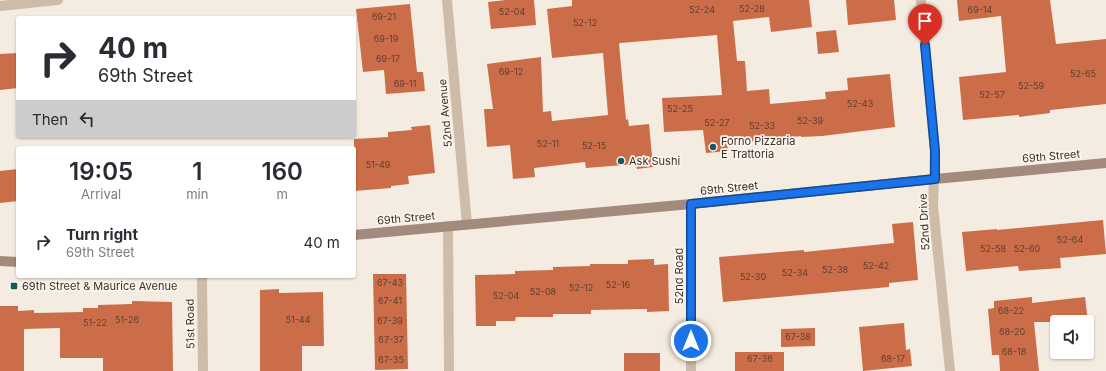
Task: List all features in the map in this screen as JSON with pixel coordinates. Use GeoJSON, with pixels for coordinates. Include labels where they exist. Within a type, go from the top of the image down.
{"type":"FeatureCollection","features":[{"type":"Feature","properties":{"kind":"street"},"geometry":{"type":"LineString","coordinates":[[0,6],[58,0]]}},
{"type":"Feature","properties":{"kind":"street","name":"52nd Avenue"},"geometry":{"type":"LineString","coordinates":[[447,0],[467,224]]}},
{"type":"Feature","properties":{"kind":"street","name":"52nd Drive"},"geometry":{"type":"LineString","coordinates":[[921,0],[935,151],[933,207],[950,371]]}},
{"type":"Feature","properties":{"kind":"street","name":"69th Street"},"geometry":{"type":"LineString","coordinates":[[356,234],[691,204],[1106,163]]}},
{"type":"Feature","properties":{"kind":"street","name":"52nd Road"},"geometry":{"type":"LineString","coordinates":[[691,204],[691,371]]}},
{"type":"Feature","properties":{"kind":"street"},"geometry":{"type":"LineString","coordinates":[[448,226],[449,371]]}},
{"type":"Feature","properties":{"kind":"street"},"geometry":{"type":"LineString","coordinates":[[0,261],[16,262]]}},
{"type":"Feature","properties":{"kind":"street","name":"51st Road"},"geometry":{"type":"LineString","coordinates":[[202,278],[203,371]]}},
{"type":"Feature","properties":{"kind":"building"},"geometry":{"type":"Polygon","coordinates":[[[506,0],[534,0],[536,25],[491,29],[488,2],[506,0]]]}},
{"type":"Feature","properties":{"kind":"building"},"geometry":{"type":"Polygon","coordinates":[[[572,0],[809,0],[812,27],[771,32],[769,17],[733,21],[737,61],[745,61],[747,91],[769,89],[770,104],[826,99],[825,92],[848,90],[847,78],[890,74],[895,127],[822,136],[801,136],[727,144],[728,151],[706,153],[703,130],[664,132],[662,98],[722,95],[717,35],[620,43],[626,120],[628,119],[629,126],[649,124],[653,167],[637,169],[636,164],[586,168],[585,162],[534,168],[535,177],[513,179],[510,145],[487,147],[484,109],[493,109],[487,64],[541,57],[543,112],[551,111],[552,121],[608,115],[603,53],[552,58],[547,9],[572,6],[572,0]]]}},
{"type":"Feature","properties":{"kind":"building"},"geometry":{"type":"Polygon","coordinates":[[[846,0],[894,0],[896,20],[848,25],[846,0]]]}},
{"type":"Feature","properties":{"kind":"building"},"geometry":{"type":"Polygon","coordinates":[[[957,0],[1050,0],[1056,44],[1106,39],[1106,104],[1050,110],[1050,113],[1019,117],[1019,115],[963,120],[959,77],[1006,72],[1001,16],[959,21],[957,0]]]}},
{"type":"Feature","properties":{"kind":"building"},"geometry":{"type":"Polygon","coordinates":[[[410,4],[417,72],[423,72],[425,91],[386,94],[384,70],[363,72],[356,9],[410,4]]]}},
{"type":"Feature","properties":{"kind":"building"},"geometry":{"type":"Polygon","coordinates":[[[836,30],[839,52],[818,54],[816,32],[836,30]]]}},
{"type":"Feature","properties":{"kind":"building"},"geometry":{"type":"Polygon","coordinates":[[[16,53],[16,88],[0,90],[0,54],[16,53]]]}},
{"type":"Feature","properties":{"kind":"building"},"geometry":{"type":"Polygon","coordinates":[[[430,125],[435,173],[408,176],[409,184],[391,186],[391,188],[356,191],[356,146],[354,146],[354,139],[388,137],[388,132],[412,130],[411,127],[430,125]]]}},
{"type":"Feature","properties":{"kind":"building"},"geometry":{"type":"Polygon","coordinates":[[[16,169],[16,201],[0,203],[0,171],[16,169]]]}},
{"type":"Feature","properties":{"kind":"building"},"geometry":{"type":"Polygon","coordinates":[[[1103,220],[1106,254],[1060,258],[1061,268],[1019,271],[1018,266],[966,271],[962,232],[1103,220]]]}},
{"type":"Feature","properties":{"kind":"building"},"geometry":{"type":"Polygon","coordinates":[[[913,222],[918,280],[889,283],[889,287],[723,302],[719,257],[804,250],[804,252],[894,243],[892,224],[913,222]]]}},
{"type":"Feature","properties":{"kind":"building"},"geometry":{"type":"Polygon","coordinates":[[[654,259],[654,265],[668,264],[669,311],[647,312],[647,309],[591,310],[591,314],[553,314],[553,317],[516,317],[515,321],[496,321],[496,326],[476,326],[475,275],[515,274],[515,271],[553,270],[553,267],[590,266],[590,264],[628,264],[628,260],[654,259]]]}},
{"type":"Feature","properties":{"kind":"building"},"geometry":{"type":"Polygon","coordinates":[[[373,274],[406,274],[408,369],[375,370],[373,274]]]}},
{"type":"Feature","properties":{"kind":"building"},"geometry":{"type":"Polygon","coordinates":[[[279,289],[279,293],[323,292],[324,346],[302,346],[302,371],[260,371],[260,290],[279,289]]]}},
{"type":"Feature","properties":{"kind":"building"},"geometry":{"type":"Polygon","coordinates":[[[1032,297],[1032,303],[1085,297],[1087,315],[1050,315],[1050,322],[1034,322],[1039,371],[1000,371],[999,355],[992,355],[988,309],[994,308],[994,301],[1032,297]]]}},
{"type":"Feature","properties":{"kind":"building"},"geometry":{"type":"Polygon","coordinates":[[[132,301],[172,302],[173,371],[103,371],[103,358],[60,358],[60,328],[24,329],[24,371],[0,371],[0,306],[18,306],[18,311],[34,310],[34,313],[83,312],[83,308],[98,308],[98,305],[132,304],[132,301]]]}},
{"type":"Feature","properties":{"kind":"building"},"geometry":{"type":"Polygon","coordinates":[[[904,323],[906,350],[910,349],[912,366],[863,371],[859,327],[904,323]]]}},
{"type":"Feature","properties":{"kind":"building"},"geometry":{"type":"Polygon","coordinates":[[[815,328],[815,346],[781,347],[781,329],[815,328]]]}},
{"type":"Feature","properties":{"kind":"building"},"geometry":{"type":"Polygon","coordinates":[[[735,352],[784,352],[784,371],[735,371],[735,352]]]}},
{"type":"Feature","properties":{"kind":"building"},"geometry":{"type":"Polygon","coordinates":[[[624,353],[660,353],[660,371],[624,371],[624,353]]]}},
{"type":"Feature","properties":{"kind":"place","name":"Forno Pizzaria E Trattoria"},"geometry":{"type":"Point","coordinates":[713,147]}},
{"type":"Feature","properties":{"kind":"place","name":"Ask Sushi"},"geometry":{"type":"Point","coordinates":[621,161]}},
{"type":"Feature","properties":{"kind":"place","name":"69th Street & Maurice Avenue"},"geometry":{"type":"Point","coordinates":[14,286]}},
{"type":"Feature","properties":{"kind":"route"},"geometry":{"type":"LineString","coordinates":[[691,341],[691,204],[935,179],[935,151],[925,45]]}}]}
